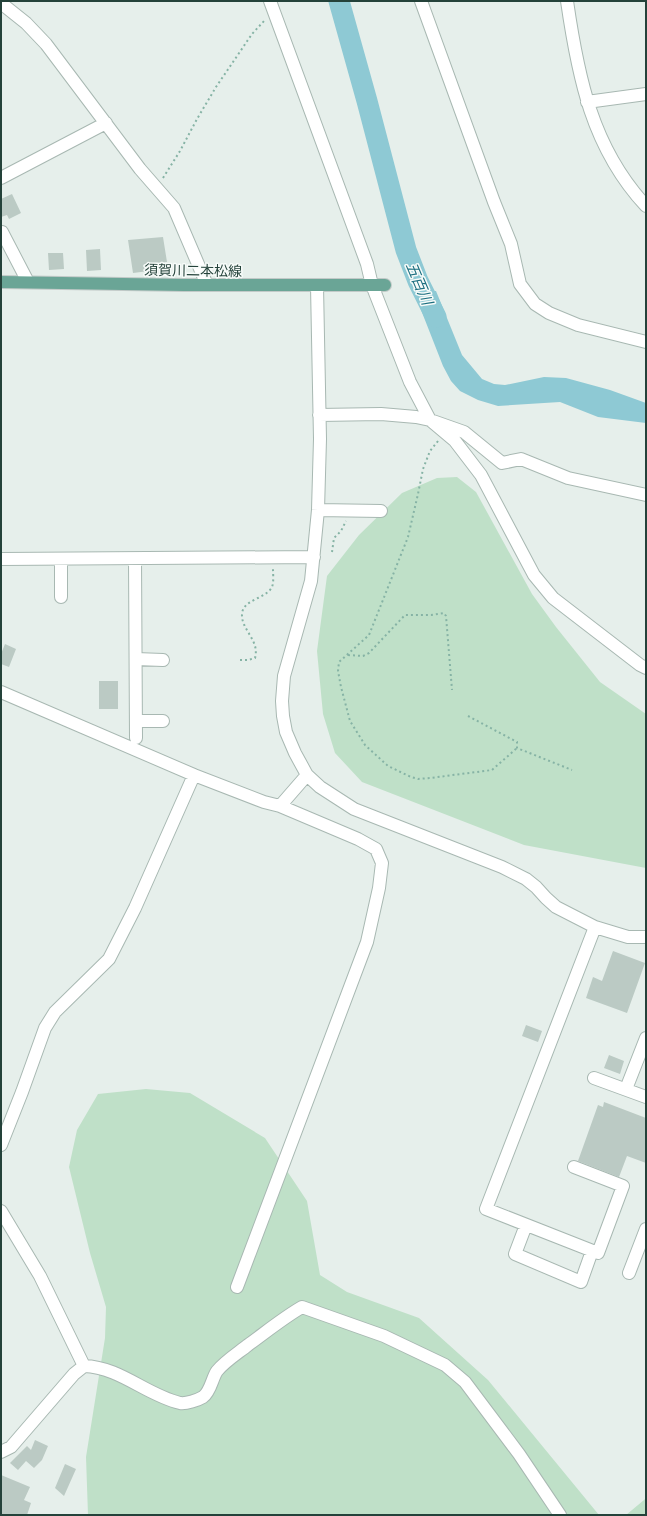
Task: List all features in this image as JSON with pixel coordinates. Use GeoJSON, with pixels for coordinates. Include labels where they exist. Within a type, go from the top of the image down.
{"type":"FeatureCollection","features":[{"type":"Feature","properties":{"kind":"main road","name":"須賀川二本松線"},"geometry":{"type":"LineString","coordinates":[[1,282],[317,286],[385,285]]}},
{"type":"Feature","properties":{"kind":"street"},"geometry":{"type":"LineString","coordinates":[[421,1],[494,202],[511,244],[520,284],[535,304],[549,313],[578,324],[646,342]]}},
{"type":"Feature","properties":{"kind":"street"},"geometry":{"type":"LineString","coordinates":[[567,1],[578,67],[587,102],[595,125],[619,172],[646,206]]}},
{"type":"Feature","properties":{"kind":"street"},"geometry":{"type":"LineString","coordinates":[[1,3],[26,23],[46,44],[156,188],[174,208],[207,285]]}},
{"type":"Feature","properties":{"kind":"street"},"geometry":{"type":"LineString","coordinates":[[272,6],[367,264],[372,285],[410,382],[430,420],[455,441],[481,475],[534,575],[553,598],[640,665],[646,668]]}},
{"type":"Feature","properties":{"kind":"street"},"geometry":{"type":"LineString","coordinates":[[587,102],[646,94]]}},
{"type":"Feature","properties":{"kind":"street"},"geometry":{"type":"LineString","coordinates":[[1,178],[106,123]]}},
{"type":"Feature","properties":{"kind":"street"},"geometry":{"type":"LineString","coordinates":[[2,232],[28,282]]}},
{"type":"Feature","properties":{"kind":"street"},"geometry":{"type":"LineString","coordinates":[[317,286],[319,415],[318,510],[311,581],[284,676],[282,701],[283,716],[286,732],[291,744],[307,775],[320,788],[354,809],[502,867],[526,879],[536,886],[556,907],[595,928],[628,937],[646,937]]}},
{"type":"Feature","properties":{"kind":"street"},"geometry":{"type":"LineString","coordinates":[[319,415],[381,414],[416,417],[430,420],[464,432],[502,463],[521,459],[568,478],[646,495]]}},
{"type":"Feature","properties":{"kind":"street"},"geometry":{"type":"LineString","coordinates":[[318,510],[381,511]]}},
{"type":"Feature","properties":{"kind":"street"},"geometry":{"type":"LineString","coordinates":[[1,559],[314,557]]}},
{"type":"Feature","properties":{"kind":"street"},"geometry":{"type":"LineString","coordinates":[[61,559],[61,597]]}},
{"type":"Feature","properties":{"kind":"street"},"geometry":{"type":"LineString","coordinates":[[135,559],[136,738]]}},
{"type":"Feature","properties":{"kind":"street"},"geometry":{"type":"LineString","coordinates":[[136,659],[163,660]]}},
{"type":"Feature","properties":{"kind":"street"},"geometry":{"type":"LineString","coordinates":[[1,692],[194,775],[264,802],[280,806],[358,839],[376,849],[382,862],[379,888],[367,942],[237,1286]]}},
{"type":"Feature","properties":{"kind":"street"},"geometry":{"type":"LineString","coordinates":[[137,721],[163,720]]}},
{"type":"Feature","properties":{"kind":"street"},"geometry":{"type":"LineString","coordinates":[[1,1145],[45,1028],[56,1012],[109,959],[135,908],[194,775]]}},
{"type":"Feature","properties":{"kind":"street"},"geometry":{"type":"LineString","coordinates":[[280,806],[307,775]]}},
{"type":"Feature","properties":{"kind":"street"},"geometry":{"type":"LineString","coordinates":[[574,1167],[623,1186],[598,1253],[486,1209],[595,928]]}},
{"type":"Feature","properties":{"kind":"street"},"geometry":{"type":"LineString","coordinates":[[626,1089],[646,1038]]}},
{"type":"Feature","properties":{"kind":"street"},"geometry":{"type":"LineString","coordinates":[[594,1078],[626,1089],[646,1098]]}},
{"type":"Feature","properties":{"kind":"street"},"geometry":{"type":"LineString","coordinates":[[1,1211],[40,1276],[84,1366]]}},
{"type":"Feature","properties":{"kind":"street"},"geometry":{"type":"LineString","coordinates":[[526,1225],[516,1254],[581,1282],[592,1251]]}},
{"type":"Feature","properties":{"kind":"street"},"geometry":{"type":"LineString","coordinates":[[628,1273],[646,1229]]}},
{"type":"Feature","properties":{"kind":"street"},"geometry":{"type":"LineString","coordinates":[[1,1452],[11,1447],[74,1374],[84,1366],[97,1366],[112,1371],[174,1401],[182,1403],[191,1401],[204,1396],[212,1384],[217,1371],[233,1357],[286,1316],[302,1307],[384,1336],[445,1364],[464,1382],[519,1454],[560,1515]]}},
{"type":"Feature","properties":{"kind":"path"},"geometry":{"type":"LineString","coordinates":[[156,188],[180,151],[196,119],[216,87],[272,6]]}},
{"type":"Feature","properties":{"kind":"path"},"geometry":{"type":"LineString","coordinates":[[446,433],[430,451],[422,469],[408,537],[369,634],[339,662],[338,671],[340,687],[350,721],[365,745],[388,766],[411,777],[418,778],[492,770],[517,748],[517,742],[468,716]]}},
{"type":"Feature","properties":{"kind":"path"},"geometry":{"type":"LineString","coordinates":[[332,552],[334,538],[345,525],[350,510]]}},
{"type":"Feature","properties":{"kind":"path"},"geometry":{"type":"LineString","coordinates":[[240,660],[255,658],[256,646],[244,622],[242,613],[244,607],[270,591],[273,586],[274,558]]}},
{"type":"Feature","properties":{"kind":"path"},"geometry":{"type":"LineString","coordinates":[[347,655],[363,656],[370,653],[405,615],[431,615],[444,613],[446,616],[452,690]]}},
{"type":"Feature","properties":{"kind":"path"},"geometry":{"type":"LineString","coordinates":[[517,748],[572,770]]}},
{"type":"Feature","properties":{"kind":"green space"},"geometry":{"type":"Polygon","coordinates":[[[457,477],[476,492],[532,594],[556,627],[600,682],[646,714],[646,868],[524,845],[362,782],[335,753],[323,714],[317,651],[327,576],[359,535],[402,493],[437,478],[457,477]]]}},
{"type":"Feature","properties":{"kind":"green space"},"geometry":{"type":"Polygon","coordinates":[[[146,1089],[190,1093],[265,1138],[307,1201],[320,1275],[347,1292],[419,1318],[488,1380],[599,1515],[88,1515],[86,1457],[105,1338],[106,1307],[90,1253],[69,1167],[77,1130],[98,1094],[146,1089]]]}},
{"type":"Feature","properties":{"kind":"green space"},"geometry":{"type":"Polygon","coordinates":[[[646,1498],[646,1515],[626,1515],[644,1500],[646,1498]]]}},
{"type":"Feature","properties":{"kind":"water"},"geometry":{"type":"Polygon","coordinates":[[[436,291],[462,355],[482,379],[494,384],[505,385],[544,377],[566,378],[610,390],[646,403],[646,423],[598,417],[560,402],[498,406],[478,400],[460,391],[451,381],[443,366],[414,292],[436,291]]]}},
{"type":"Feature","properties":{"kind":"building"},"geometry":{"type":"Polygon","coordinates":[[[12,194],[21,213],[9,219],[7,215],[1,217],[1,199],[12,194]]]}},
{"type":"Feature","properties":{"kind":"building"},"geometry":{"type":"Polygon","coordinates":[[[163,237],[167,262],[149,264],[149,271],[133,273],[128,240],[163,237]]]}},
{"type":"Feature","properties":{"kind":"building"},"geometry":{"type":"Polygon","coordinates":[[[100,249],[101,270],[87,271],[86,250],[100,249]]]}},
{"type":"Feature","properties":{"kind":"building"},"geometry":{"type":"Polygon","coordinates":[[[48,253],[63,253],[64,269],[49,270],[48,253]]]}},
{"type":"Feature","properties":{"kind":"building"},"geometry":{"type":"Polygon","coordinates":[[[5,644],[16,649],[9,667],[1,664],[1,654],[5,644]]]}},
{"type":"Feature","properties":{"kind":"building"},"geometry":{"type":"Polygon","coordinates":[[[99,681],[118,681],[118,709],[99,709],[99,681]]]}},
{"type":"Feature","properties":{"kind":"building"},"geometry":{"type":"Polygon","coordinates":[[[613,951],[645,963],[627,1013],[586,998],[593,977],[602,981],[613,951]]]}},
{"type":"Feature","properties":{"kind":"building"},"geometry":{"type":"Polygon","coordinates":[[[526,1025],[542,1031],[538,1042],[522,1036],[526,1025]]]}},
{"type":"Feature","properties":{"kind":"building"},"geometry":{"type":"Polygon","coordinates":[[[609,1055],[624,1061],[620,1074],[604,1068],[609,1055]]]}},
{"type":"Feature","properties":{"kind":"building"},"geometry":{"type":"Polygon","coordinates":[[[604,1102],[646,1118],[646,1163],[627,1156],[619,1177],[578,1161],[598,1105],[603,1107],[604,1102]]]}},
{"type":"Feature","properties":{"kind":"building"},"geometry":{"type":"Polygon","coordinates":[[[35,1440],[48,1446],[42,1460],[34,1468],[26,1461],[18,1470],[10,1463],[27,1446],[31,1450],[35,1440]]]}},
{"type":"Feature","properties":{"kind":"building"},"geometry":{"type":"Polygon","coordinates":[[[65,1464],[76,1469],[64,1496],[55,1488],[65,1464]]]}},
{"type":"Feature","properties":{"kind":"building"},"geometry":{"type":"Polygon","coordinates":[[[1,1475],[30,1487],[24,1500],[31,1503],[27,1515],[1,1515],[1,1475]]]}},
{"type":"Feature","properties":{"kind":"waterway","name":"五百川"},"geometry":{"type":"LineString","coordinates":[[339,1],[406,250],[418,281],[436,317]]}}]}
